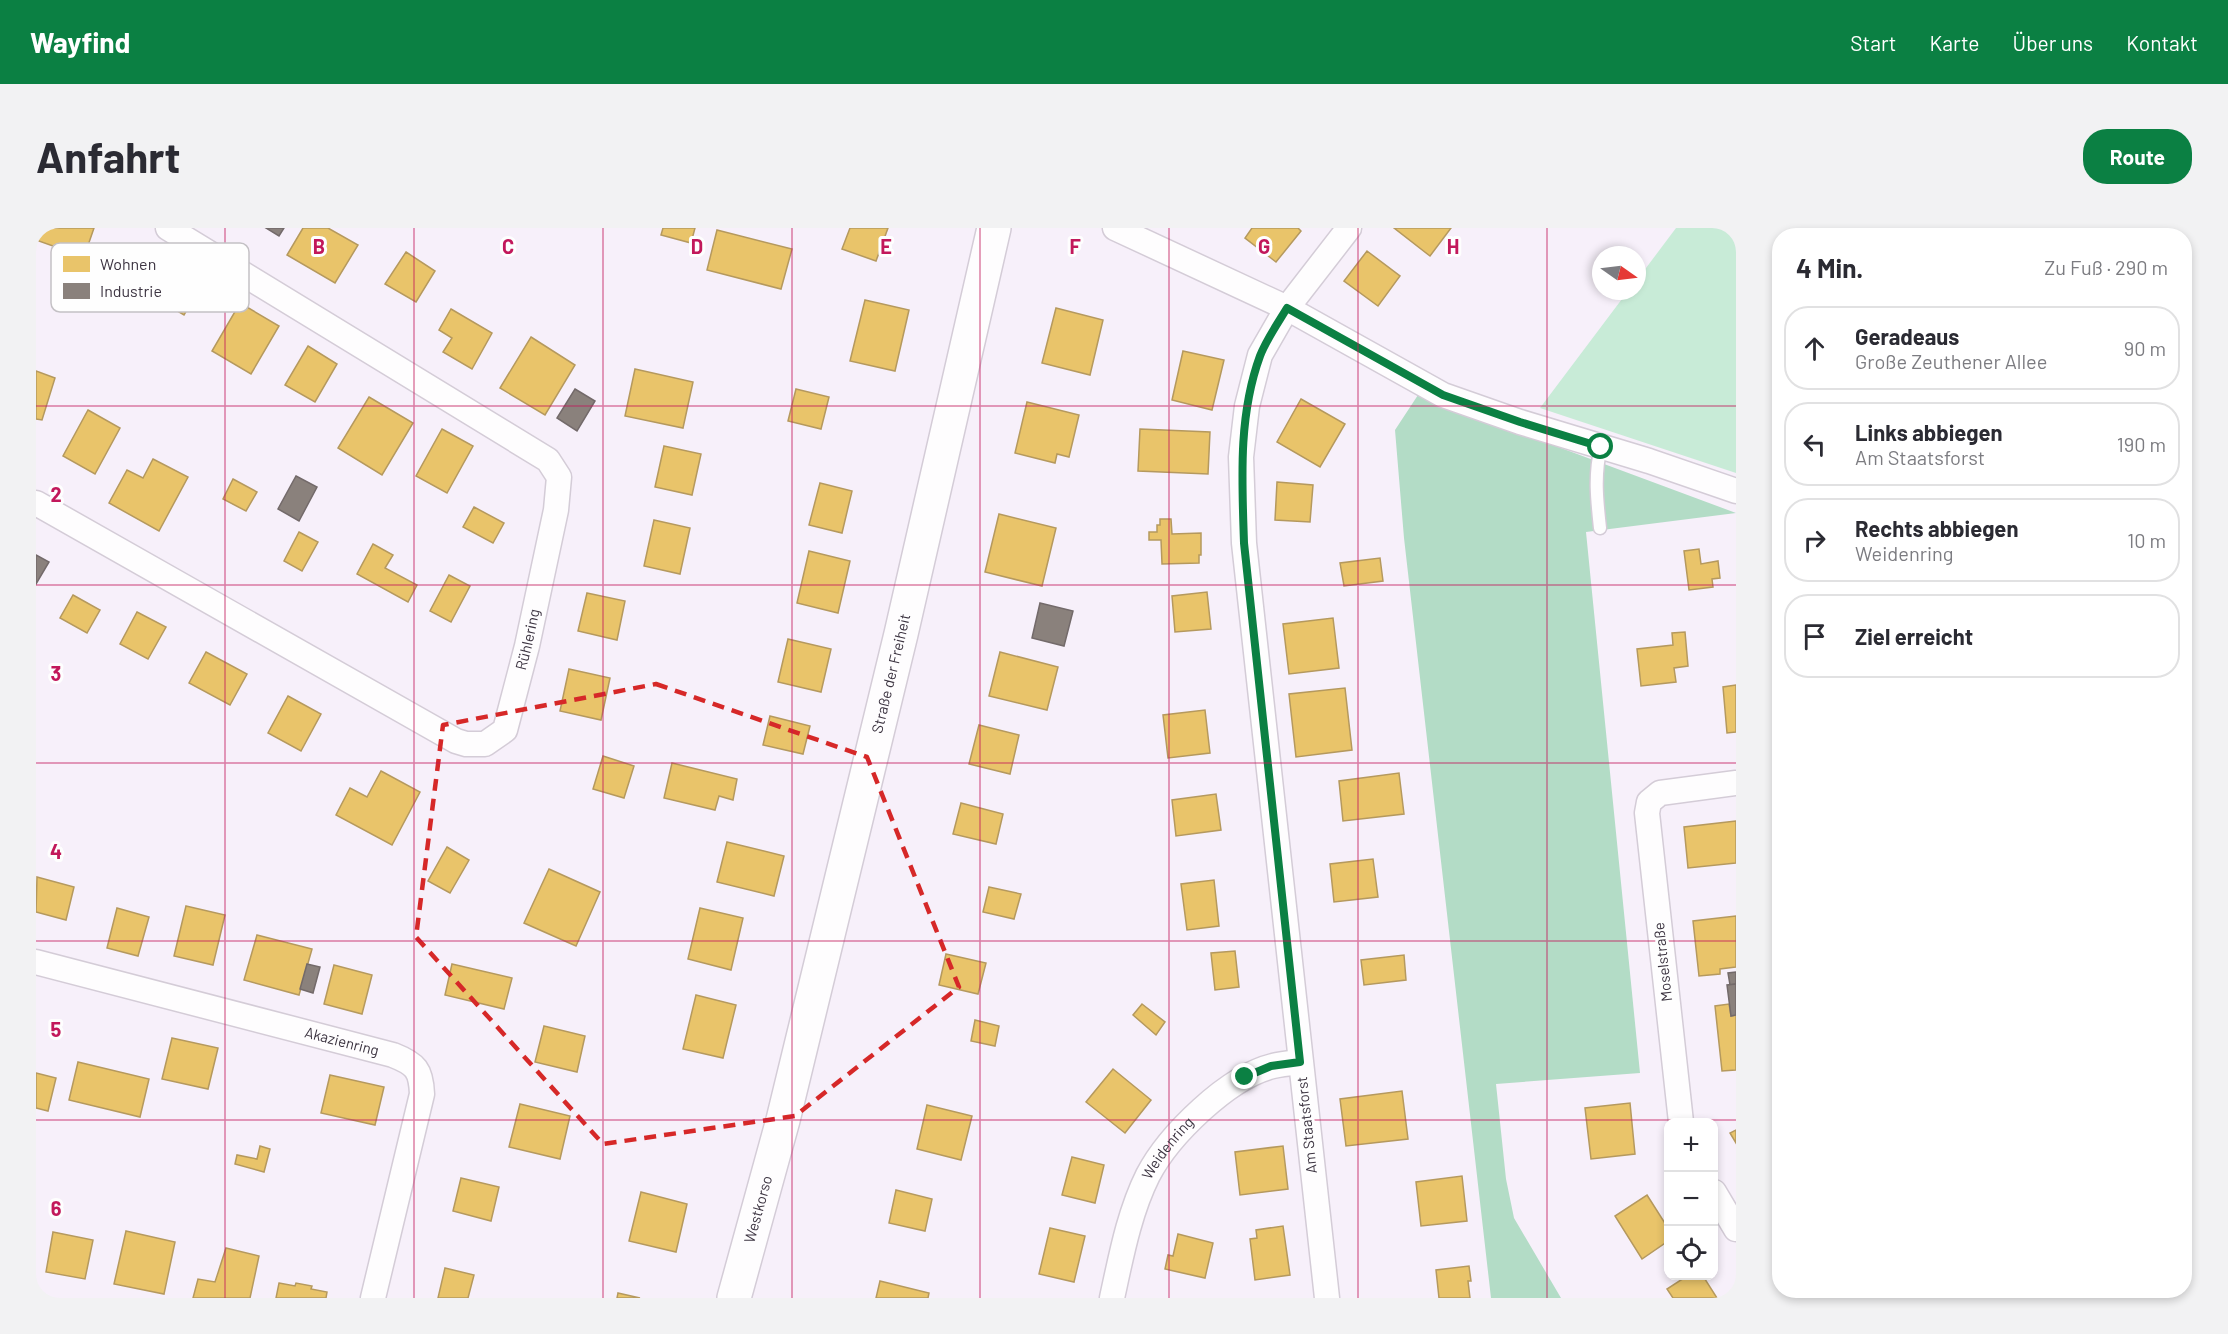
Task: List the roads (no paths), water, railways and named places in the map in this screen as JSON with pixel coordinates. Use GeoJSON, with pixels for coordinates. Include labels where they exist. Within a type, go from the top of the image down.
{"type":"FeatureCollection","features":[{"type":"Feature","properties":{"kind":"street","name":"Rühlering"},"geometry":{"type":"LineString","coordinates":[[168,228],[193,243]]}},
{"type":"Feature","properties":{"kind":"street","name":"Straße der Freiheit"},"geometry":{"type":"LineString","coordinates":[[783,1120],[893,664],[994,228]]}},
{"type":"Feature","properties":{"kind":"street"},"geometry":{"type":"LineString","coordinates":[[1115,228],[1287,308],[1443,395],[1736,491]]}},
{"type":"Feature","properties":{"kind":"street","name":"Am Staatsforst"},"geometry":{"type":"LineString","coordinates":[[1327,1298],[1244,543],[1241,457],[1247,406],[1260,355],[1287,308],[1349,228]]}},
{"type":"Feature","properties":{"kind":"street","name":"Rühlering"},"geometry":{"type":"LineString","coordinates":[[36,503],[456,741],[466,744],[485,744],[505,730],[549,548],[559,477],[548,460],[249,277]]}},
{"type":"Feature","properties":{"kind":"street","name":"Moselstraße"},"geometry":{"type":"LineString","coordinates":[[1682,1118],[1647,813],[1649,802],[1660,793],[1736,783]]}},
{"type":"Feature","properties":{"kind":"street","name":"Akazienring"},"geometry":{"type":"LineString","coordinates":[[36,962],[393,1055],[411,1062],[421,1076],[422,1094],[373,1298]]}},
{"type":"Feature","properties":{"kind":"street","name":"Weidenring"},"geometry":{"type":"LineString","coordinates":[[1112,1298],[1128,1228],[1148,1175],[1179,1131],[1217,1097],[1245,1077],[1271,1066],[1300,1062]]}},
{"type":"Feature","properties":{"kind":"street","name":"Westkorso"},"geometry":{"type":"LineString","coordinates":[[734,1298],[783,1120]]}},
{"type":"Feature","properties":{"kind":"street"},"geometry":{"type":"LineString","coordinates":[[1718,1200],[1736,1229]]}},
{"type":"Feature","properties":{"kind":"lane"},"geometry":{"type":"LineString","coordinates":[[1600,528],[1597,463],[1601,447]]}}]}
